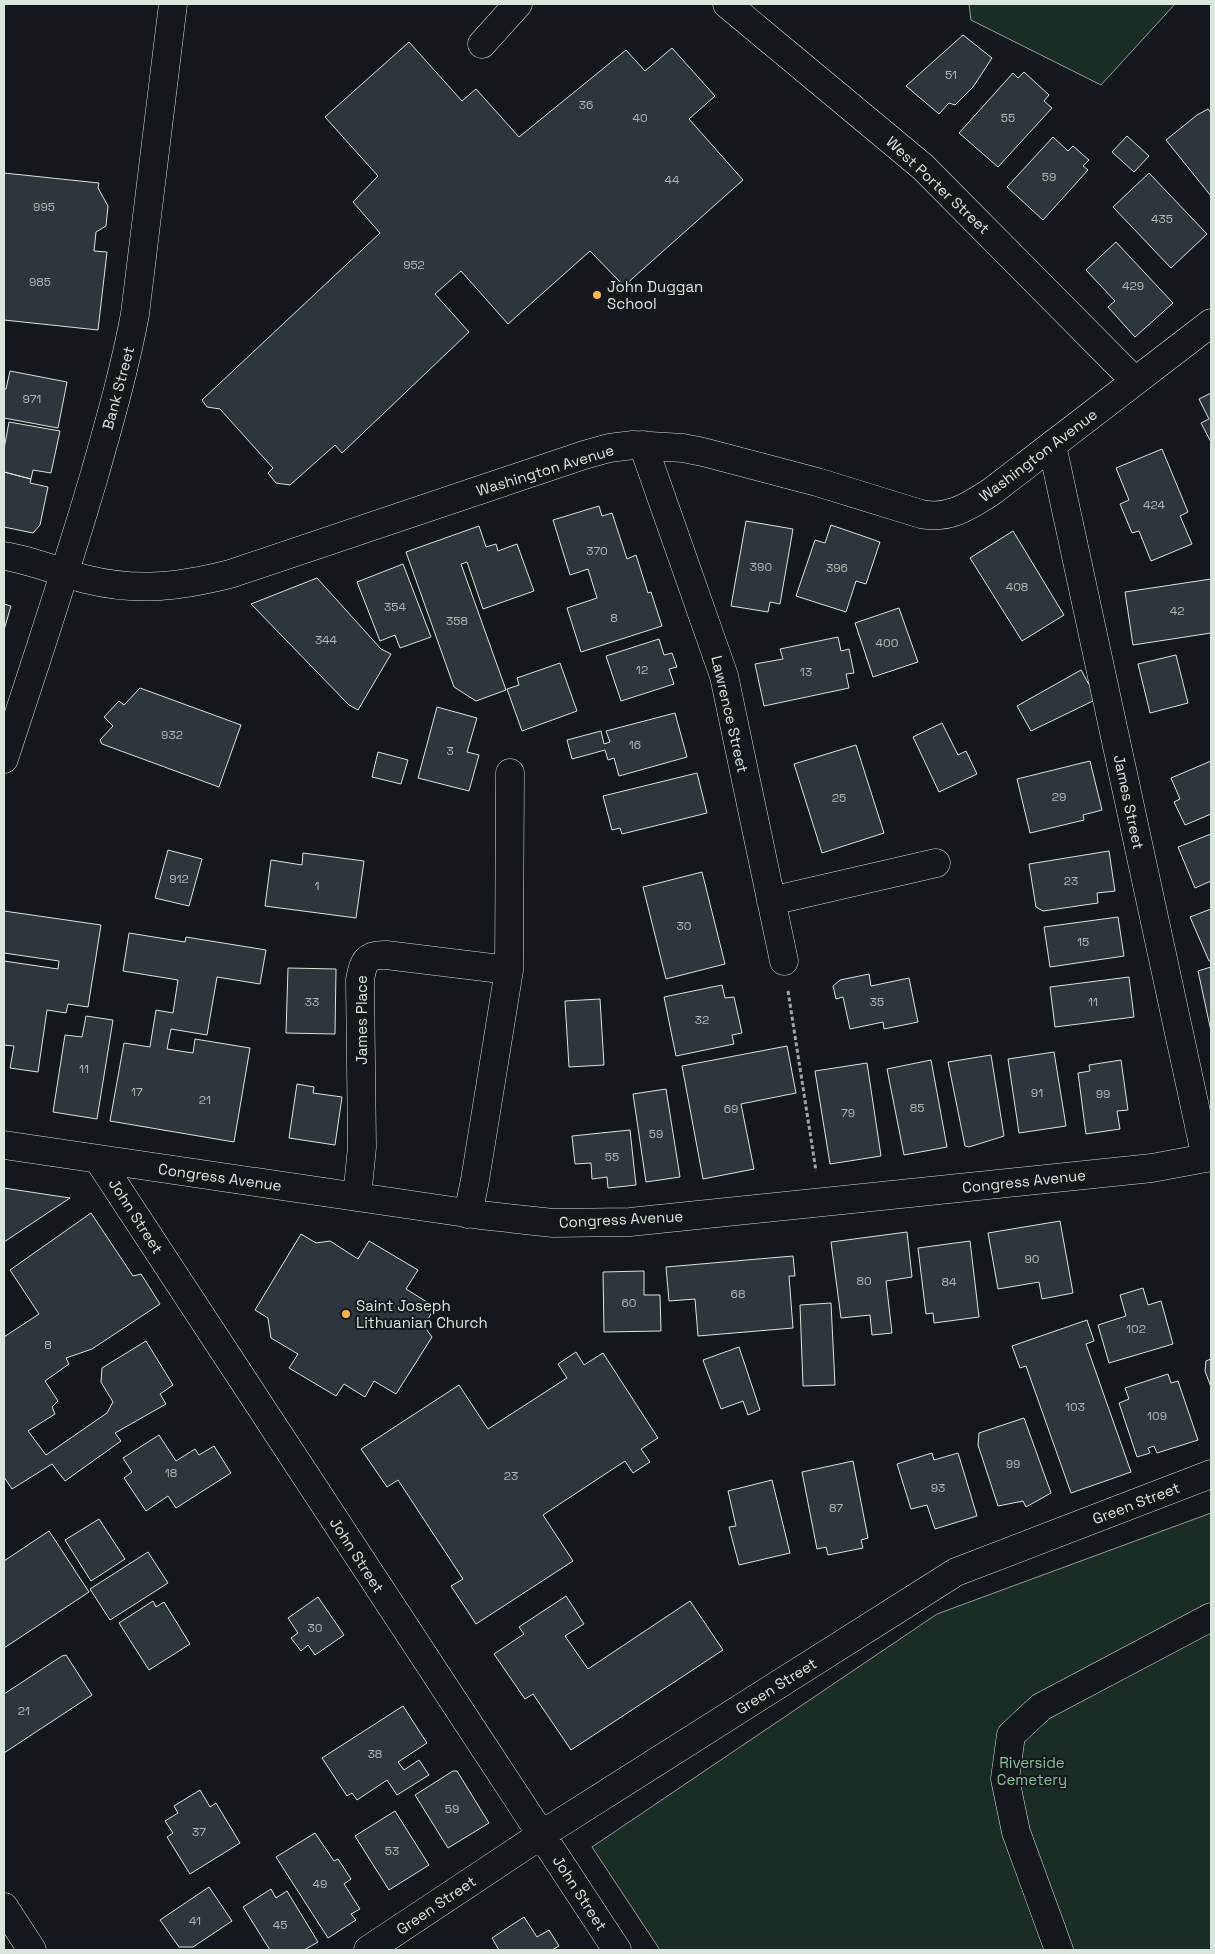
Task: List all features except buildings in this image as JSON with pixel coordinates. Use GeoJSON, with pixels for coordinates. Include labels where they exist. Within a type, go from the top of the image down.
{"type":"FeatureCollection","features":[{"type":"Feature","properties":{"kind":"street","name":"Bank Street"},"geometry":{"type":"LineString","coordinates":[[4,759],[64,573],[116,400],[130,342],[136,314],[173,4]]}},
{"type":"Feature","properties":{"kind":"street"},"geometry":{"type":"LineString","coordinates":[[482,44],[518,4]]}},
{"type":"Feature","properties":{"kind":"street","name":"West Porter Street"},"geometry":{"type":"LineString","coordinates":[[727,4],[924,167],[1135,381]]}},
{"type":"Feature","properties":{"kind":"street","name":"Washington Avenue"},"geometry":{"type":"LineString","coordinates":[[4,556],[106,584],[130,587],[156,587],[193,583],[230,574],[584,455],[609,448],[643,445],[703,452],[817,482],[921,514],[938,516],[954,513],[972,505],[991,492],[1211,323]]}},
{"type":"Feature","properties":{"kind":"street","name":"Lawrence Street"},"geometry":{"type":"LineString","coordinates":[[643,445],[724,676],[784,961]]}},
{"type":"Feature","properties":{"kind":"street","name":"James Street"},"geometry":{"type":"LineString","coordinates":[[1052,445],[1208,1158]]}},
{"type":"Feature","properties":{"kind":"street"},"geometry":{"type":"LineString","coordinates":[[468,1214],[509,970],[510,773]]}},
{"type":"Feature","properties":{"kind":"street"},"geometry":{"type":"LineString","coordinates":[[771,901],[936,863]]}},
{"type":"Feature","properties":{"kind":"street","name":"James Place"},"geometry":{"type":"LineString","coordinates":[[357,1197],[362,1147],[360,980],[365,961],[373,956],[386,955],[509,970]]}},
{"type":"Feature","properties":{"kind":"street","name":"Congress Avenue"},"geometry":{"type":"LineString","coordinates":[[4,1145],[468,1214],[553,1223],[630,1222],[1152,1168],[1208,1158]]}},
{"type":"Feature","properties":{"kind":"street","name":"John Street"},"geometry":{"type":"LineString","coordinates":[[98,1159],[617,1950]]}},
{"type":"Feature","properties":{"kind":"street","name":"Green Street"},"geometry":{"type":"LineString","coordinates":[[368,1950],[541,1835],[956,1572],[1211,1474]]}},
{"type":"Feature","properties":{"kind":"street"},"geometry":{"type":"LineString","coordinates":[[1059,1950],[1016,1832],[1005,1779],[1010,1735],[1041,1707],[1211,1617]]}},
{"type":"Feature","properties":{"kind":"street"},"geometry":{"type":"LineString","coordinates":[[4,1907],[32,1950]]}},
{"type":"Feature","properties":{"kind":"path"},"geometry":{"type":"LineString","coordinates":[[784,961],[816,1171]]}},
{"type":"Feature","properties":{"kind":"green space"},"geometry":{"type":"Polygon","coordinates":[[[969,4],[1175,4],[1101,85],[971,20],[969,4]]]}},
{"type":"Feature","properties":{"kind":"green space","name":"Riverside Cemetery"},"geometry":{"type":"Polygon","coordinates":[[[1211,1513],[1211,1950],[660,1950],[592,1847],[937,1614],[1211,1513]]]}},
{"type":"Feature","properties":{"kind":"place","name":"John Duggan School"},"geometry":{"type":"Point","coordinates":[597,295]}},
{"type":"Feature","properties":{"kind":"place","name":"Saint Joseph Lithuanian Church"},"geometry":{"type":"Point","coordinates":[346,1314]}}]}
